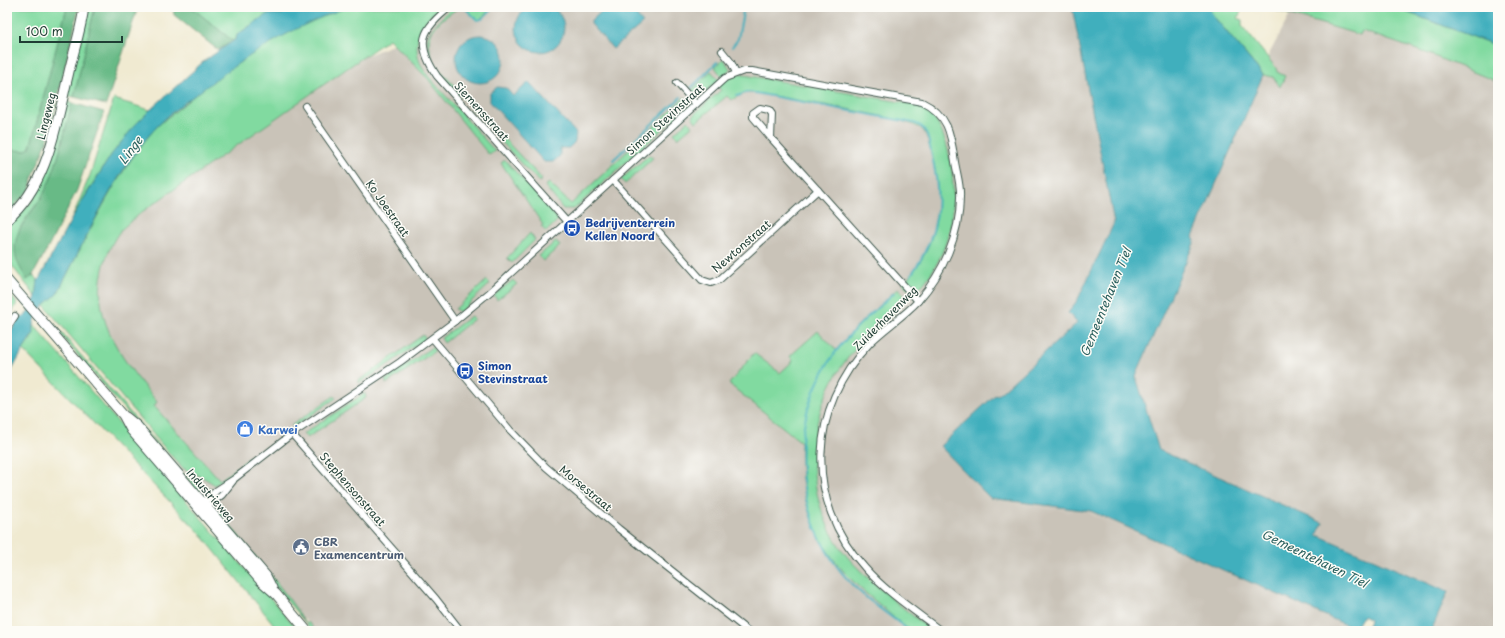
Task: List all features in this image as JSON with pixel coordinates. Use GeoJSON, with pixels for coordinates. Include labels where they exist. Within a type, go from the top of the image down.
{"type":"FeatureCollection","features":[{"type":"Feature","properties":{"kind":"main road","name":"Lingeweg"},"geometry":{"type":"LineString","coordinates":[[7,220],[22,205],[33,189],[52,143],[84,7]]}},
{"type":"Feature","properties":{"kind":"main road","name":"Industrieweg"},"geometry":{"type":"LineString","coordinates":[[7,280],[123,415],[131,430],[203,507],[260,580],[276,594],[307,631]]}},
{"type":"Feature","properties":{"kind":"street","name":"Siemensstraat"},"geometry":{"type":"LineString","coordinates":[[450,7],[429,26],[425,37],[424,49],[431,66],[442,82],[567,222]]}},
{"type":"Feature","properties":{"kind":"street"},"geometry":{"type":"LineString","coordinates":[[722,51],[731,62],[736,73]]}},
{"type":"Feature","properties":{"kind":"street","name":"Zuiderhavenweg"},"geometry":{"type":"LineString","coordinates":[[736,73],[752,71],[922,102],[933,107],[942,116],[952,141],[960,196],[957,224],[953,241],[939,274],[918,301],[870,343],[854,363],[838,388],[828,414],[822,438],[821,468],[825,495],[831,515],[853,553],[865,568],[884,586],[941,631]]}},
{"type":"Feature","properties":{"kind":"street","name":"Simon Stevinstraat"},"geometry":{"type":"LineString","coordinates":[[203,507],[227,489],[234,479],[292,434],[433,339],[567,222],[725,78],[736,73]]}},
{"type":"Feature","properties":{"kind":"street"},"geometry":{"type":"LineString","coordinates":[[677,83],[696,104]]}},
{"type":"Feature","properties":{"kind":"street","name":"Ko Joestraat"},"geometry":{"type":"LineString","coordinates":[[305,106],[455,321]]}},
{"type":"Feature","properties":{"kind":"street"},"geometry":{"type":"LineString","coordinates":[[771,138],[772,114],[770,110],[760,108],[753,113],[753,117],[771,138],[918,301]]}},
{"type":"Feature","properties":{"kind":"street","name":"Newtonstraat"},"geometry":{"type":"LineString","coordinates":[[613,180],[702,280],[711,283],[719,280],[818,190]]}},
{"type":"Feature","properties":{"kind":"street"},"geometry":{"type":"LineString","coordinates":[[7,328],[15,316]]}},
{"type":"Feature","properties":{"kind":"street","name":"Morsestraat"},"geometry":{"type":"LineString","coordinates":[[433,339],[505,425],[546,467],[619,529],[748,631]]}},
{"type":"Feature","properties":{"kind":"street","name":"Stephensonstraat"},"geometry":{"type":"LineString","coordinates":[[292,434],[436,599],[461,631]]}},
{"type":"Feature","properties":{"kind":"shaded area"},"geometry":{"type":"Polygon","coordinates":[[[439,7],[1093,7],[1120,218],[1094,505],[1373,631],[314,631],[64,326],[119,227],[334,68],[390,46],[439,7]]]}},
{"type":"Feature","properties":{"kind":"shaded area"},"geometry":{"type":"Polygon","coordinates":[[[1294,7],[1498,72],[1498,631],[1428,631],[1309,541],[1156,454],[1132,376],[1256,79],[1294,7]]]}},
{"type":"Feature","properties":{"kind":"green space"},"geometry":{"type":"Polygon","coordinates":[[[7,7],[67,7],[31,144],[28,150],[20,151],[7,149],[7,7]]]}},
{"type":"Feature","properties":{"kind":"green space"},"geometry":{"type":"Polygon","coordinates":[[[67,7],[79,7],[48,139],[32,179],[30,190],[7,214],[7,149],[24,151],[30,148],[67,7]]]}},
{"type":"Feature","properties":{"kind":"green space"},"geometry":{"type":"Polygon","coordinates":[[[86,7],[95,7],[74,97],[65,95],[86,7]]]}},
{"type":"Feature","properties":{"kind":"green space"},"geometry":{"type":"Polygon","coordinates":[[[95,7],[138,7],[106,105],[74,97],[95,7]]]}},
{"type":"Feature","properties":{"kind":"green space"},"geometry":{"type":"Polygon","coordinates":[[[173,7],[191,7],[233,41],[218,50],[174,15],[173,7]]]}},
{"type":"Feature","properties":{"kind":"green space"},"geometry":{"type":"Polygon","coordinates":[[[191,7],[295,7],[282,14],[267,14],[237,35],[236,39],[233,41],[191,7]]]}},
{"type":"Feature","properties":{"kind":"green space"},"geometry":{"type":"Polygon","coordinates":[[[348,7],[441,7],[426,21],[421,30],[418,38],[418,57],[428,76],[495,151],[489,155],[428,79],[389,39],[142,212],[121,230],[110,249],[103,269],[100,288],[106,324],[123,357],[157,402],[154,406],[220,480],[249,458],[250,461],[215,485],[184,469],[174,459],[44,305],[57,294],[100,210],[124,170],[155,128],[200,90],[260,48],[303,24],[348,7]]]}},
{"type":"Feature","properties":{"kind":"green space"},"geometry":{"type":"Polygon","coordinates":[[[453,7],[460,7],[437,25],[430,38],[429,46],[436,66],[542,179],[540,182],[526,169],[435,68],[430,57],[427,41],[432,29],[453,7]]]}},
{"type":"Feature","properties":{"kind":"green space"},"geometry":{"type":"Polygon","coordinates":[[[465,7],[493,7],[478,21],[465,7]]]}},
{"type":"Feature","properties":{"kind":"green space"},"geometry":{"type":"Polygon","coordinates":[[[1208,7],[1249,7],[1247,10],[1242,9],[1238,18],[1242,20],[1242,26],[1276,68],[1277,72],[1285,76],[1280,87],[1273,77],[1263,75],[1215,18],[1208,7]]]}},
{"type":"Feature","properties":{"kind":"green space"},"geometry":{"type":"Polygon","coordinates":[[[1264,7],[1393,7],[1498,46],[1498,82],[1426,53],[1362,31],[1360,35],[1264,7]]]}},
{"type":"Feature","properties":{"kind":"green space"},"geometry":{"type":"Polygon","coordinates":[[[724,59],[730,69],[722,77],[715,67],[724,59]]]}},
{"type":"Feature","properties":{"kind":"green space"},"geometry":{"type":"Polygon","coordinates":[[[711,71],[719,80],[698,98],[690,92],[711,71]]]}},
{"type":"Feature","properties":{"kind":"green space"},"geometry":{"type":"Polygon","coordinates":[[[738,74],[918,105],[930,113],[939,126],[946,142],[950,160],[953,179],[952,214],[948,237],[942,253],[934,269],[918,290],[908,289],[903,283],[915,270],[931,240],[937,207],[936,173],[928,142],[923,130],[895,119],[817,103],[756,93],[746,93],[731,100],[727,96],[696,122],[692,116],[721,90],[716,85],[738,74]]]}},
{"type":"Feature","properties":{"kind":"green space"},"geometry":{"type":"Polygon","coordinates":[[[685,97],[691,104],[574,209],[563,209],[545,186],[549,183],[571,204],[685,97]]]}},
{"type":"Feature","properties":{"kind":"green space"},"geometry":{"type":"Polygon","coordinates":[[[114,99],[150,110],[117,148],[98,175],[72,218],[90,175],[114,99]]]}},
{"type":"Feature","properties":{"kind":"green space"},"geometry":{"type":"Polygon","coordinates":[[[64,101],[72,103],[54,170],[45,191],[25,220],[18,235],[20,252],[27,280],[33,275],[38,281],[36,297],[9,262],[7,256],[7,227],[34,199],[33,192],[64,101]]]}},
{"type":"Feature","properties":{"kind":"green space"},"geometry":{"type":"Polygon","coordinates":[[[72,103],[104,112],[77,190],[33,275],[27,280],[18,264],[15,251],[16,238],[23,224],[41,198],[50,180],[61,148],[72,103]]]}},
{"type":"Feature","properties":{"kind":"green space"},"geometry":{"type":"Polygon","coordinates":[[[688,121],[692,126],[678,138],[674,133],[688,121]]]}},
{"type":"Feature","properties":{"kind":"green space"},"geometry":{"type":"Polygon","coordinates":[[[649,155],[653,158],[625,184],[621,179],[649,155]]]}},
{"type":"Feature","properties":{"kind":"green space"},"geometry":{"type":"Polygon","coordinates":[[[505,160],[558,220],[546,232],[541,226],[543,225],[501,163],[505,160]]]}},
{"type":"Feature","properties":{"kind":"green space"},"geometry":{"type":"Polygon","coordinates":[[[530,233],[535,240],[512,263],[507,258],[530,233]]]}},
{"type":"Feature","properties":{"kind":"green space"},"geometry":{"type":"Polygon","coordinates":[[[556,241],[560,246],[543,261],[539,256],[556,241]]]}},
{"type":"Feature","properties":{"kind":"green space"},"geometry":{"type":"Polygon","coordinates":[[[487,280],[490,284],[460,312],[455,309],[487,280]]]}},
{"type":"Feature","properties":{"kind":"green space"},"geometry":{"type":"Polygon","coordinates":[[[513,280],[517,284],[497,300],[494,295],[513,280]]]}},
{"type":"Feature","properties":{"kind":"green space"},"geometry":{"type":"Polygon","coordinates":[[[898,288],[903,295],[904,304],[857,347],[844,363],[830,386],[820,412],[815,438],[814,465],[817,491],[824,517],[836,541],[852,562],[871,581],[932,631],[914,631],[906,627],[860,588],[843,571],[829,553],[818,534],[810,514],[804,492],[801,468],[801,442],[729,384],[754,353],[780,373],[793,361],[790,356],[818,331],[836,350],[855,328],[898,288]]]}},
{"type":"Feature","properties":{"kind":"green space"},"geometry":{"type":"Polygon","coordinates":[[[7,290],[17,303],[9,319],[7,319],[7,310],[9,310],[13,300],[7,294],[7,290]]]}},
{"type":"Feature","properties":{"kind":"green space"},"geometry":{"type":"Polygon","coordinates":[[[471,316],[474,319],[444,343],[441,338],[471,316]]]}},
{"type":"Feature","properties":{"kind":"green space"},"geometry":{"type":"Polygon","coordinates":[[[33,324],[299,631],[279,631],[200,533],[23,350],[31,339],[33,324]]]}},
{"type":"Feature","properties":{"kind":"green space"},"geometry":{"type":"Polygon","coordinates":[[[54,324],[178,468],[189,479],[213,490],[205,491],[195,488],[116,400],[52,325],[54,324]]]}},
{"type":"Feature","properties":{"kind":"green space"},"geometry":{"type":"Polygon","coordinates":[[[423,335],[426,339],[359,383],[358,381],[423,335]]]}},
{"type":"Feature","properties":{"kind":"green space"},"geometry":{"type":"Polygon","coordinates":[[[432,347],[435,351],[386,384],[385,380],[432,347]]]}},
{"type":"Feature","properties":{"kind":"green space"},"geometry":{"type":"Polygon","coordinates":[[[365,393],[366,398],[307,438],[303,434],[365,393]]]}},
{"type":"Feature","properties":{"kind":"green space"},"geometry":{"type":"Polygon","coordinates":[[[334,396],[336,398],[293,428],[292,425],[334,396]]]}},
{"type":"Feature","properties":{"kind":"green space"},"geometry":{"type":"Polygon","coordinates":[[[220,502],[229,524],[278,585],[305,623],[218,515],[220,502]]]}},
{"type":"Feature","properties":{"kind":"green space"},"geometry":{"type":"Polygon","coordinates":[[[308,622],[316,631],[312,631],[306,624],[308,622]]]}},
{"type":"Feature","properties":{"kind":"water"},"geometry":{"type":"Polygon","coordinates":[[[540,4],[549,6],[557,11],[562,19],[564,28],[562,37],[557,45],[549,50],[540,52],[531,50],[523,45],[518,37],[516,28],[518,19],[523,11],[531,6],[540,4]]]}},
{"type":"Feature","properties":{"kind":"water","name":"Linge"},"geometry":{"type":"Polygon","coordinates":[[[295,7],[348,7],[290,32],[254,53],[183,104],[153,131],[139,148],[112,188],[57,294],[43,306],[37,316],[34,333],[7,379],[7,338],[18,319],[26,315],[36,297],[38,281],[72,218],[111,155],[135,125],[204,61],[236,39],[237,35],[267,14],[282,14],[295,7]]]}},
{"type":"Feature","properties":{"kind":"water"},"geometry":{"type":"Polygon","coordinates":[[[606,7],[629,7],[643,23],[613,49],[591,24],[591,21],[606,7]]]}},
{"type":"Feature","properties":{"kind":"water","name":"Gemeentehaven Tiel"},"geometry":{"type":"Polygon","coordinates":[[[1072,7],[1208,7],[1215,18],[1263,75],[1193,237],[1195,241],[1137,373],[1136,377],[1159,450],[1323,523],[1317,535],[1448,592],[1432,629],[1435,631],[1366,631],[1370,620],[1363,616],[1355,629],[1091,511],[990,498],[940,446],[996,394],[998,395],[1077,323],[1068,313],[1078,299],[1114,223],[1072,7]]]}},
{"type":"Feature","properties":{"kind":"water"},"geometry":{"type":"Polygon","coordinates":[[[1393,7],[1498,7],[1498,46],[1393,7]]]}},
{"type":"Feature","properties":{"kind":"water"},"geometry":{"type":"Polygon","coordinates":[[[475,35],[485,35],[497,42],[504,54],[504,64],[497,76],[485,83],[475,83],[467,79],[460,72],[456,64],[456,54],[460,46],[467,39],[475,35]]]}},
{"type":"Feature","properties":{"kind":"water"},"geometry":{"type":"Polygon","coordinates":[[[529,82],[576,133],[575,142],[569,148],[560,148],[560,156],[553,162],[544,162],[490,102],[490,93],[497,87],[506,88],[513,96],[529,82]]]}},
{"type":"Feature","properties":{"kind":"waterway"},"geometry":{"type":"LineString","coordinates":[[464,7],[477,20],[482,19],[494,7]]}},
{"type":"Feature","properties":{"kind":"waterway"},"geometry":{"type":"LineString","coordinates":[[732,47],[738,39],[744,7]]}},
{"type":"Feature","properties":{"kind":"waterway"},"geometry":{"type":"LineString","coordinates":[[691,88],[717,62]]}},
{"type":"Feature","properties":{"kind":"waterway"},"geometry":{"type":"LineString","coordinates":[[736,95],[738,96],[747,92],[755,93],[914,123],[922,127],[927,134],[935,170],[938,201],[933,231],[928,245],[921,260],[911,275]]}},
{"type":"Feature","properties":{"kind":"waterway"},"geometry":{"type":"LineString","coordinates":[[613,160],[681,97]]}},
{"type":"Feature","properties":{"kind":"waterway"},"geometry":{"type":"LineString","coordinates":[[894,293],[864,320],[846,339],[823,372],[812,398],[805,424],[802,451],[803,479],[808,506],[817,532],[830,556],[854,586],[869,600],[909,631]]}},
{"type":"Feature","properties":{"kind":"place","name":"Bedrijventerrein Kellen Noord"},"geometry":{"type":"Point","coordinates":[572,228]}},
{"type":"Feature","properties":{"kind":"place","name":"Simon Stevinstraat"},"geometry":{"type":"Point","coordinates":[465,371]}},
{"type":"Feature","properties":{"kind":"place","name":"Karwei"},"geometry":{"type":"Point","coordinates":[245,429]}},
{"type":"Feature","properties":{"kind":"place","name":"CBR Examencentrum"},"geometry":{"type":"Point","coordinates":[301,547]}}]}
